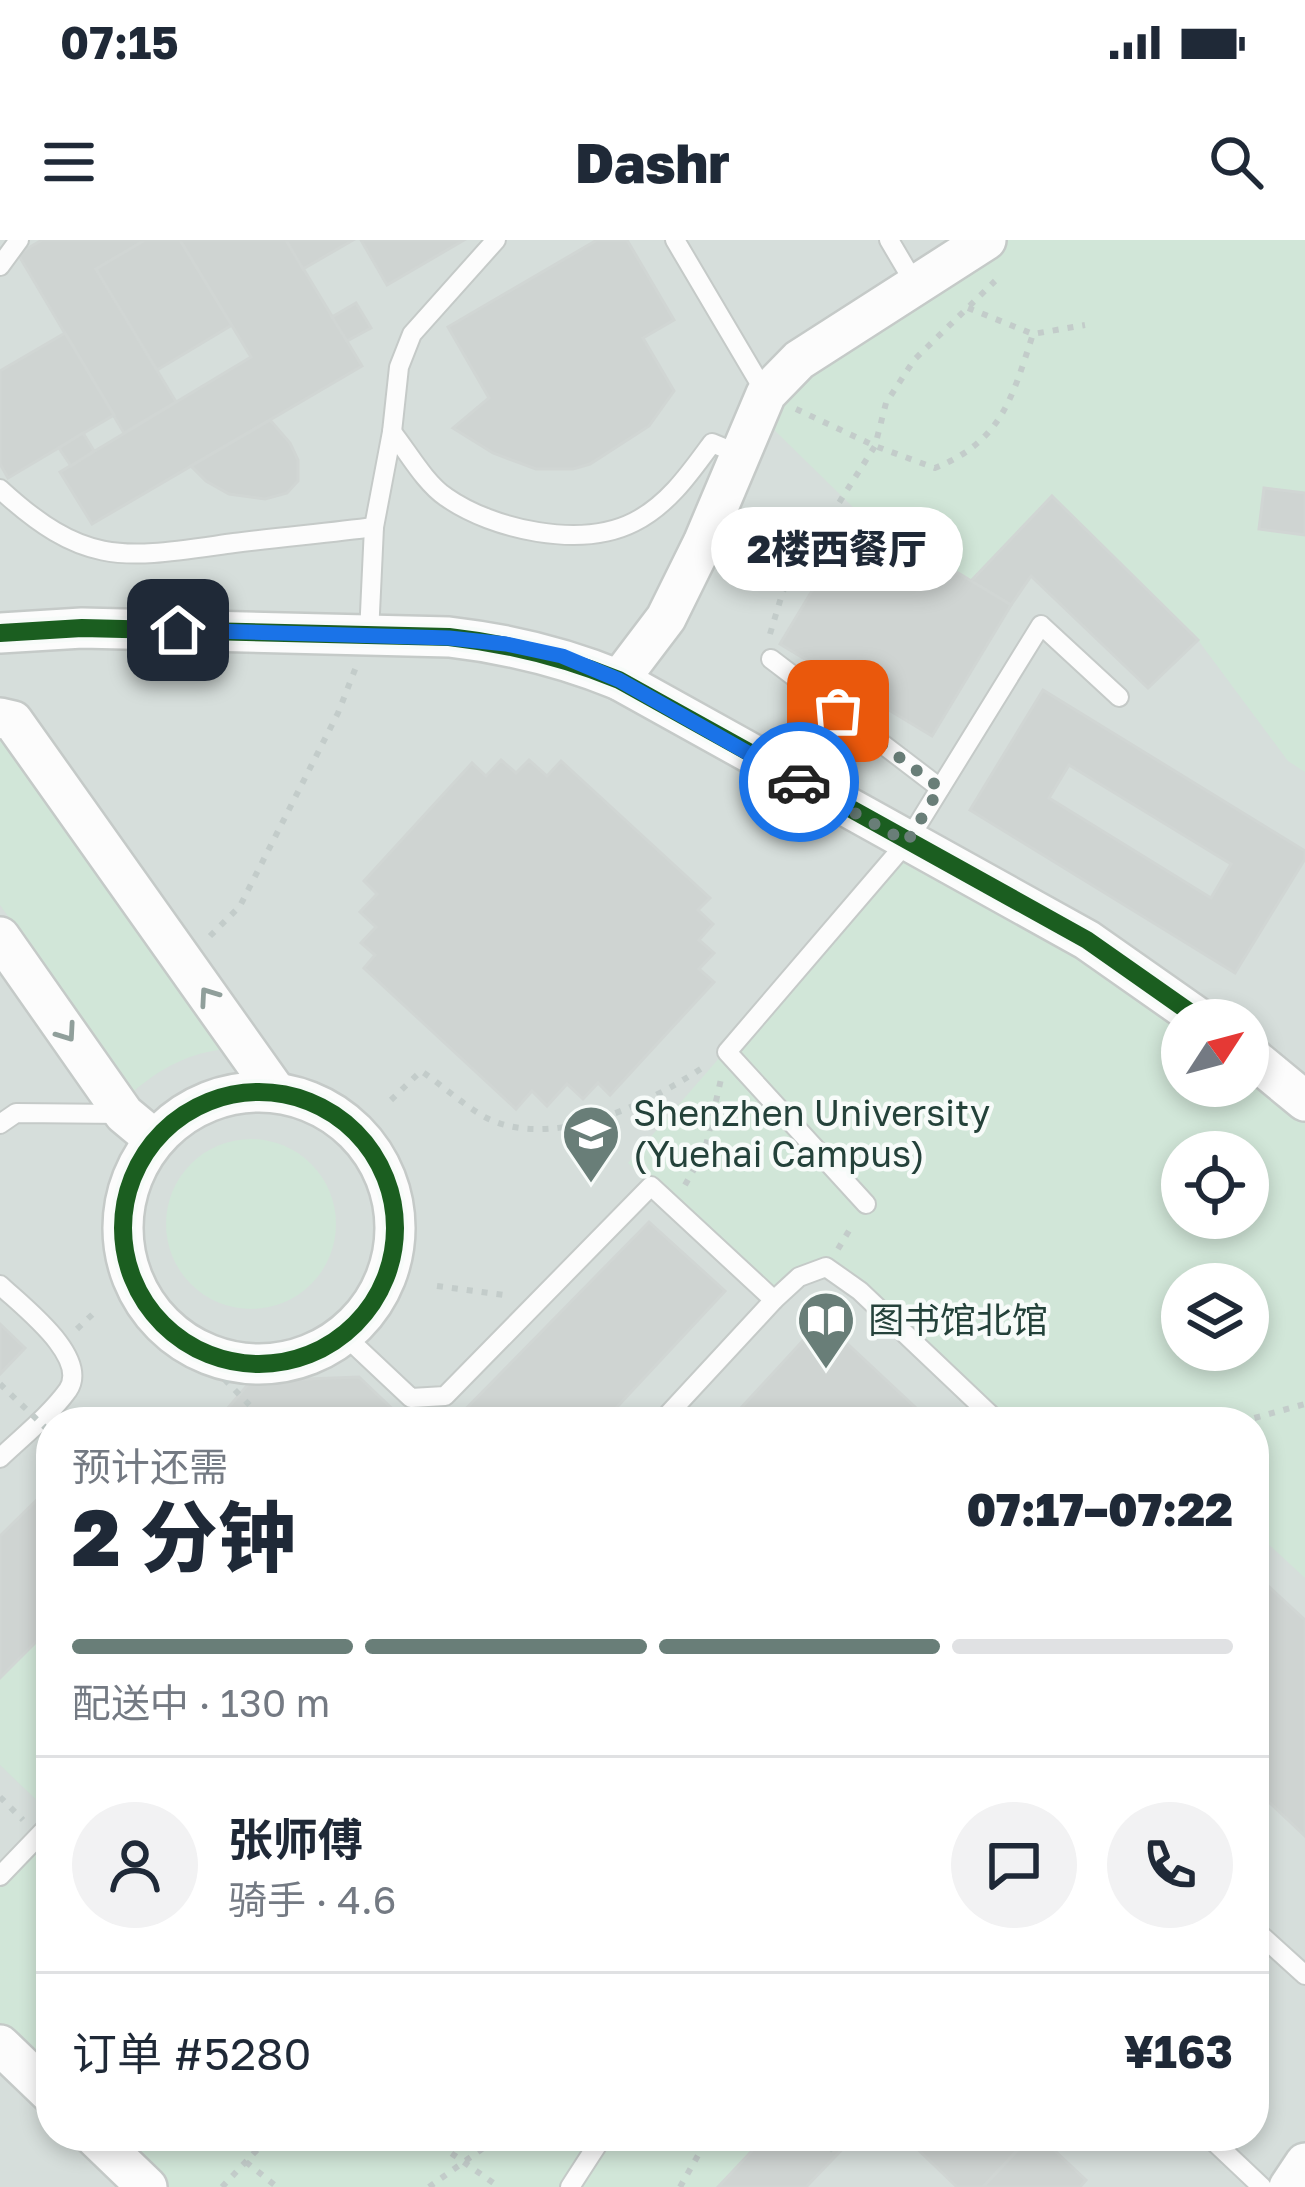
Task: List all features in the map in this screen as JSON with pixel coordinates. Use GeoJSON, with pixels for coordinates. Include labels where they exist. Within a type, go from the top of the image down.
{"type":"FeatureCollection","features":[{"type":"Feature","properties":{"kind":"street"},"geometry":{"type":"LineString","coordinates":[[619,680],[666,618],[704,543],[766,394],[800,360],[915,284],[995,256]]}},
{"type":"Feature","properties":{"kind":"street"},"geometry":{"type":"LineString","coordinates":[[0,633],[82,628],[369,634],[506,644],[562,656],[619,680],[1087,940],[1171,999]]}},
{"type":"Feature","properties":{"kind":"street"},"geometry":{"type":"LineString","coordinates":[[0,718],[13,722],[276,1092]]}},
{"type":"Feature","properties":{"kind":"street"},"geometry":{"type":"LineString","coordinates":[[0,937],[139,1126],[123,1221],[125,1253],[147,1306],[167,1329],[222,1360],[254,1365],[286,1362],[316,1353],[344,1336],[380,1294],[389,1270],[396,1218],[389,1186],[376,1156],[333,1113],[303,1098],[239,1092],[204,1102],[173,1121],[139,1126]]}},
{"type":"Feature","properties":{"kind":"street"},"geometry":{"type":"LineString","coordinates":[[1269,1071],[1305,1100]]}},
{"type":"Feature","properties":{"kind":"street"},"geometry":{"type":"LineString","coordinates":[[0,2044],[36,2079]]}},
{"type":"Feature","properties":{"kind":"street"},"geometry":{"type":"LineString","coordinates":[[110,2151],[147,2187]]}},
{"type":"Feature","properties":{"kind":"street"},"geometry":{"type":"LineString","coordinates":[[1288,2187],[1305,2163]]}},
{"type":"Feature","properties":{"kind":"lane"},"geometry":{"type":"LineString","coordinates":[[0,266],[20,240]]}},
{"type":"Feature","properties":{"kind":"lane"},"geometry":{"type":"LineString","coordinates":[[369,634],[374,527],[399,367],[412,334],[496,240]]}},
{"type":"Feature","properties":{"kind":"lane"},"geometry":{"type":"LineString","coordinates":[[675,240],[766,394]]}},
{"type":"Feature","properties":{"kind":"lane"},"geometry":{"type":"LineString","coordinates":[[890,240],[915,284]]}},
{"type":"Feature","properties":{"kind":"lane"},"geometry":{"type":"LineString","coordinates":[[392,432],[443,496],[491,520],[539,533],[579,534],[632,524],[675,492],[712,443],[741,455]]}},
{"type":"Feature","properties":{"kind":"lane"},"geometry":{"type":"LineString","coordinates":[[0,489],[38,523],[100,551],[150,556],[374,527]]}},
{"type":"Feature","properties":{"kind":"lane"},"geometry":{"type":"LineString","coordinates":[[866,1204],[727,1052],[907,842],[1041,626],[1119,698]]}},
{"type":"Feature","properties":{"kind":"lane"},"geometry":{"type":"LineString","coordinates":[[770,659],[940,788]]}},
{"type":"Feature","properties":{"kind":"lane"},"geometry":{"type":"LineString","coordinates":[[0,1124],[16,1113],[139,1126]]}},
{"type":"Feature","properties":{"kind":"lane"},"geometry":{"type":"LineString","coordinates":[[344,1336],[411,1398],[445,1396],[651,1186],[774,1300]]}},
{"type":"Feature","properties":{"kind":"lane"},"geometry":{"type":"LineString","coordinates":[[675,1407],[774,1300],[800,1276],[826,1267],[860,1291],[982,1407]]}},
{"type":"Feature","properties":{"kind":"lane"},"geometry":{"type":"LineString","coordinates":[[0,1285],[61,1343],[73,1367],[71,1386],[57,1407]]}},
{"type":"Feature","properties":{"kind":"lane"},"geometry":{"type":"LineString","coordinates":[[0,1458],[36,1433]]}},
{"type":"Feature","properties":{"kind":"lane"},"geometry":{"type":"LineString","coordinates":[[0,1876],[36,1839]]}},
{"type":"Feature","properties":{"kind":"lane"},"geometry":{"type":"LineString","coordinates":[[1269,1946],[1305,1975]]}},
{"type":"Feature","properties":{"kind":"lane"},"geometry":{"type":"LineString","coordinates":[[570,2187],[593,2151]]}},
{"type":"Feature","properties":{"kind":"lane"},"geometry":{"type":"LineString","coordinates":[[1224,2151],[1262,2187]]}},
{"type":"Feature","properties":{"kind":"path"},"geometry":{"type":"LineString","coordinates":[[770,659],[768,640],[783,591],[874,446],[886,403],[914,360],[967,307],[995,256]]}},
{"type":"Feature","properties":{"kind":"path"},"geometry":{"type":"LineString","coordinates":[[915,284],[1033,334],[1085,325]]}},
{"type":"Feature","properties":{"kind":"path"},"geometry":{"type":"LineString","coordinates":[[766,394],[874,446],[935,468],[963,457],[1000,422],[1033,334]]}},
{"type":"Feature","properties":{"kind":"path"},"geometry":{"type":"LineString","coordinates":[[704,543],[783,591]]}},
{"type":"Feature","properties":{"kind":"path"},"geometry":{"type":"LineString","coordinates":[[210,936],[240,906],[338,713],[369,634]]}},
{"type":"Feature","properties":{"kind":"path"},"geometry":{"type":"LineString","coordinates":[[391,1100],[422,1071],[486,1118],[547,1131],[610,1115],[671,1089],[727,1052]]}},
{"type":"Feature","properties":{"kind":"path"},"geometry":{"type":"LineString","coordinates":[[673,1207],[705,1150],[727,1052]]}},
{"type":"Feature","properties":{"kind":"path"},"geometry":{"type":"LineString","coordinates":[[826,1267],[866,1204]]}},
{"type":"Feature","properties":{"kind":"path"},"geometry":{"type":"LineString","coordinates":[[437,1286],[540,1300]]}},
{"type":"Feature","properties":{"kind":"path"},"geometry":{"type":"LineString","coordinates":[[193,1347],[251,1407]]}},
{"type":"Feature","properties":{"kind":"path"},"geometry":{"type":"LineString","coordinates":[[0,1384],[36,1419]]}},
{"type":"Feature","properties":{"kind":"path"},"geometry":{"type":"LineString","coordinates":[[1269,1414],[1305,1405]]}},
{"type":"Feature","properties":{"kind":"path"},"geometry":{"type":"LineString","coordinates":[[222,2187],[257,2151]]}},
{"type":"Feature","properties":{"kind":"path"},"geometry":{"type":"LineString","coordinates":[[448,2151],[499,2187]]}},
{"type":"Feature","properties":{"kind":"path"},"geometry":{"type":"LineString","coordinates":[[429,2187],[479,2151]]}},
{"type":"Feature","properties":{"kind":"path"},"geometry":{"type":"LineString","coordinates":[[680,2187],[701,2151]]}},
{"type":"Feature","properties":{"kind":"path"},"geometry":{"type":"LineString","coordinates":[[834,2151],[837,2154]]}},
{"type":"Feature","properties":{"kind":"path"},"geometry":{"type":"LineString","coordinates":[[246,2162],[277,2187]]}},
{"type":"Feature","properties":{"kind":"shaded area","name":"Shenzhen University (Yuehai Campus)"},"geometry":{"type":"Polygon","coordinates":[[[0,240],[1305,240],[1305,2187],[0,2187],[0,240]]]}},
{"type":"Feature","properties":{"kind":"green space"},"geometry":{"type":"Polygon","coordinates":[[[986,240],[1305,240],[1305,772],[1288,761],[1198,640],[1053,497],[971,581],[859,513],[759,415],[986,240]]]}},
{"type":"Feature","properties":{"kind":"green space"},"geometry":{"type":"Polygon","coordinates":[[[0,739],[227,1049],[177,1063],[133,1092],[0,905],[0,739]]]}},
{"type":"Feature","properties":{"kind":"green space"},"geometry":{"type":"Polygon","coordinates":[[[907,842],[1161,1006],[1161,1107],[1269,1107],[1269,1071],[1305,1101],[1305,1578],[1269,1545],[1269,1407],[981,1407],[826,1267],[774,1300],[628,1163],[907,842]]]}},
{"type":"Feature","properties":{"kind":"green space"},"geometry":{"type":"Polygon","coordinates":[[[251,1139],[283,1146],[311,1164],[329,1192],[336,1224],[329,1256],[311,1284],[283,1302],[251,1309],[219,1302],[191,1284],[173,1256],[166,1224],[173,1192],[191,1164],[219,1146],[251,1139]]]}},
{"type":"Feature","properties":{"kind":"green space"},"geometry":{"type":"Polygon","coordinates":[[[36,1642],[36,1800],[0,1765],[0,1678],[36,1642]]]}},
{"type":"Feature","properties":{"kind":"green space"},"geometry":{"type":"Polygon","coordinates":[[[36,1839],[36,2080],[0,2045],[0,1876],[36,1839]]]}},
{"type":"Feature","properties":{"kind":"green space"},"geometry":{"type":"Polygon","coordinates":[[[110,2151],[752,2151],[718,2187],[147,2187],[110,2151]]]}},
{"type":"Feature","properties":{"kind":"building"},"geometry":{"type":"Polygon","coordinates":[[[42,240],[145,240],[96,269],[176,402],[124,433],[18,254],[42,240]]]}},
{"type":"Feature","properties":{"kind":"building"},"geometry":{"type":"Polygon","coordinates":[[[145,240],[180,240],[232,325],[157,370],[96,269],[145,240]]]}},
{"type":"Feature","properties":{"kind":"building"},"geometry":{"type":"Polygon","coordinates":[[[180,240],[286,240],[362,366],[92,524],[60,472],[251,357],[180,240]]]}},
{"type":"Feature","properties":{"kind":"building"},"geometry":{"type":"Polygon","coordinates":[[[286,240],[353,240],[303,269],[286,240]]]}},
{"type":"Feature","properties":{"kind":"building"},"geometry":{"type":"Polygon","coordinates":[[[361,240],[464,240],[387,285],[361,240]]]}},
{"type":"Feature","properties":{"kind":"building"},"geometry":{"type":"Polygon","coordinates":[[[597,240],[627,240],[674,320],[643,338],[674,391],[649,426],[590,464],[536,469],[493,453],[453,428],[489,398],[448,327],[597,240]]]}},
{"type":"Feature","properties":{"kind":"building"},"geometry":{"type":"Polygon","coordinates":[[[356,303],[371,328],[347,341],[332,317],[356,303]]]}},
{"type":"Feature","properties":{"kind":"building"},"geometry":{"type":"Polygon","coordinates":[[[65,333],[114,415],[8,478],[0,464],[0,371],[65,333]]]}},
{"type":"Feature","properties":{"kind":"building"},"geometry":{"type":"Polygon","coordinates":[[[270,420],[298,460],[298,481],[287,493],[265,499],[229,494],[191,466],[270,420]]]}},
{"type":"Feature","properties":{"kind":"building"},"geometry":{"type":"Polygon","coordinates":[[[83,433],[94,451],[71,466],[59,448],[83,433]]]}},
{"type":"Feature","properties":{"kind":"building"},"geometry":{"type":"Polygon","coordinates":[[[1264,488],[1305,493],[1305,535],[1259,529],[1264,488]]]}},
{"type":"Feature","properties":{"kind":"building"},"geometry":{"type":"Polygon","coordinates":[[[1052,496],[1198,640],[1148,688],[1031,576],[1011,605],[971,581],[1052,496]]]}},
{"type":"Feature","properties":{"kind":"building"},"geometry":{"type":"Polygon","coordinates":[[[859,513],[1011,605],[932,736],[780,644],[859,513]]]}},
{"type":"Feature","properties":{"kind":"building"},"geometry":{"type":"Polygon","coordinates":[[[1043,690],[1305,851],[1305,859],[1235,973],[970,810],[1043,690]],[[1069,765],[1049,798],[1211,898],[1231,864],[1069,765]]]}},
{"type":"Feature","properties":{"kind":"building"},"geometry":{"type":"Polygon","coordinates":[[[501,760],[516,773],[529,760],[547,776],[561,761],[710,898],[698,910],[713,924],[699,940],[714,953],[699,969],[714,982],[610,1095],[598,1083],[583,1099],[567,1084],[547,1106],[532,1091],[516,1109],[364,968],[375,955],[361,943],[376,927],[360,912],[377,894],[364,881],[472,763],[486,776],[501,760]]]}},
{"type":"Feature","properties":{"kind":"building"},"geometry":{"type":"Polygon","coordinates":[[[649,1222],[725,1291],[617,1407],[468,1407],[649,1222]]]}},
{"type":"Feature","properties":{"kind":"building","name":"图书馆北馆"},"geometry":{"type":"Polygon","coordinates":[[[822,1320],[915,1407],[742,1407],[822,1320]]]}},
{"type":"Feature","properties":{"kind":"building"},"geometry":{"type":"Polygon","coordinates":[[[0,1324],[25,1348],[0,1374],[0,1324]]]}},
{"type":"Feature","properties":{"kind":"building"},"geometry":{"type":"Polygon","coordinates":[[[359,1377],[390,1407],[229,1407],[251,1381],[359,1377]]]}},
{"type":"Feature","properties":{"kind":"building"},"geometry":{"type":"Polygon","coordinates":[[[36,1501],[36,1642],[0,1678],[0,1536],[36,1501]]]}},
{"type":"Feature","properties":{"kind":"building"},"geometry":{"type":"Polygon","coordinates":[[[1269,1587],[1305,1620],[1305,1836],[1269,1802],[1269,1587]]]}},
{"type":"Feature","properties":{"kind":"building"},"geometry":{"type":"Polygon","coordinates":[[[752,2151],[841,2151],[806,2187],[718,2187],[752,2151]]]}},
{"type":"Feature","properties":{"kind":"building"},"geometry":{"type":"Polygon","coordinates":[[[920,2151],[1017,2151],[983,2187],[957,2187],[920,2151]]]}},
{"type":"Feature","properties":{"kind":"building"},"geometry":{"type":"Polygon","coordinates":[[[1017,2151],[1055,2151],[1086,2180],[1080,2187],[983,2187],[1017,2151]]]}},
{"type":"Feature","properties":{"kind":"cycle path"},"geometry":{"type":"LineString","coordinates":[[0,633],[82,628],[449,637],[577,665],[619,680],[1087,940],[1171,999]]}},
{"type":"Feature","properties":{"kind":"cycle path"},"geometry":{"type":"LineString","coordinates":[[259,1092],[311,1102],[355,1132],[385,1176],[395,1228],[385,1280],[355,1324],[311,1354],[259,1364],[207,1354],[163,1324],[133,1280],[123,1228],[133,1176],[163,1132],[207,1102],[259,1092]]}},
{"type":"Feature","properties":{"kind":"way so far"},"geometry":{"type":"LineString","coordinates":[[799,782],[907,842],[940,788],[838,711]]}},
{"type":"Feature","properties":{"kind":"place","name":"2楼西餐厅"},"geometry":{"type":"Point","coordinates":[838,711]}},
{"type":"Feature","properties":{"kind":"place","name":"Shenzhen University (Yuehai Campus)"},"geometry":{"type":"Point","coordinates":[591,1185]}},
{"type":"Feature","properties":{"kind":"place","name":"图书馆北馆"},"geometry":{"type":"Point","coordinates":[826,1371]}},
{"type":"Feature","properties":{"kind":"route"},"geometry":{"type":"LineString","coordinates":[[178,630],[449,638],[562,656],[619,680],[799,782]]}}]}
